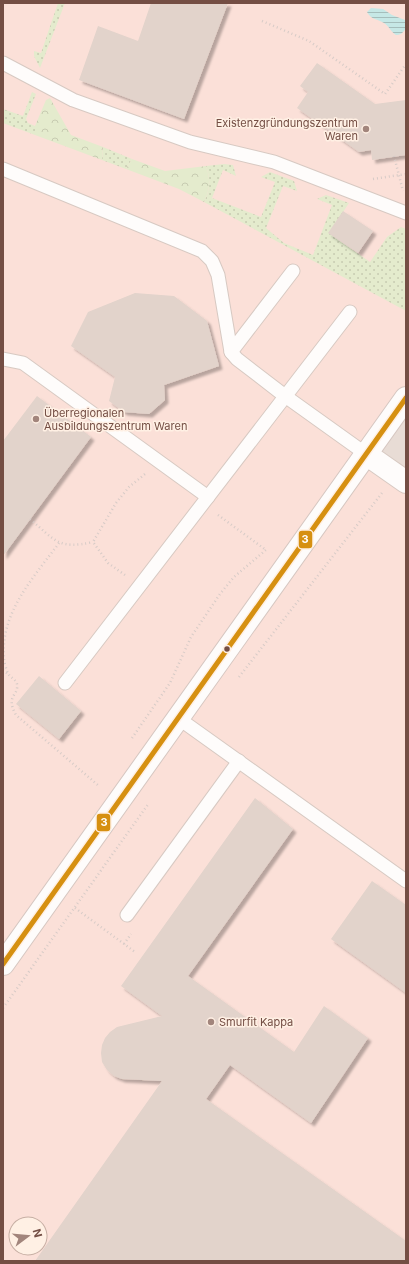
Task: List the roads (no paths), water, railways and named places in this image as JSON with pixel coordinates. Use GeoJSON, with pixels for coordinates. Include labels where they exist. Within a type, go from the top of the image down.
{"type":"FeatureCollection","features":[{"type":"Feature","properties":{"kind":"main road"},"geometry":{"type":"LineString","coordinates":[[3,964],[406,398]]}},
{"type":"Feature","properties":{"kind":"main road"},"geometry":{"type":"LineString","coordinates":[[366,454],[406,482]]}},
{"type":"Feature","properties":{"kind":"lane"},"geometry":{"type":"LineString","coordinates":[[3,64],[73,100],[190,142],[274,162],[406,213]]}},
{"type":"Feature","properties":{"kind":"lane"},"geometry":{"type":"LineString","coordinates":[[3,169],[202,251],[212,261],[218,275],[231,352],[237,360],[366,454]]}},
{"type":"Feature","properties":{"kind":"lane"},"geometry":{"type":"LineString","coordinates":[[231,352],[293,271]]}},
{"type":"Feature","properties":{"kind":"lane"},"geometry":{"type":"LineString","coordinates":[[65,683],[350,312]]}},
{"type":"Feature","properties":{"kind":"lane"},"geometry":{"type":"LineString","coordinates":[[3,359],[23,363],[156,460],[205,501]]}},
{"type":"Feature","properties":{"kind":"lane"},"geometry":{"type":"LineString","coordinates":[[178,718],[406,881]]}},
{"type":"Feature","properties":{"kind":"lane"},"geometry":{"type":"LineString","coordinates":[[127,915],[239,761]]}},
{"type":"Feature","properties":{"kind":"water"},"geometry":{"type":"Polygon","coordinates":[[[371,8],[383,9],[392,15],[405,20],[405,30],[401,34],[396,35],[386,24],[369,15],[367,12],[371,8]]]}},
{"type":"Feature","properties":{"kind":"place","name":"Existenzgründungszentrum Waren"},"geometry":{"type":"Point","coordinates":[366,129]}},
{"type":"Feature","properties":{"kind":"place","name":"Überregionalen Ausbildungszentrum Waren"},"geometry":{"type":"Point","coordinates":[36,419]}},
{"type":"Feature","properties":{"kind":"place","name":"Smurfit Kappa"},"geometry":{"type":"Point","coordinates":[211,1022]}}]}
